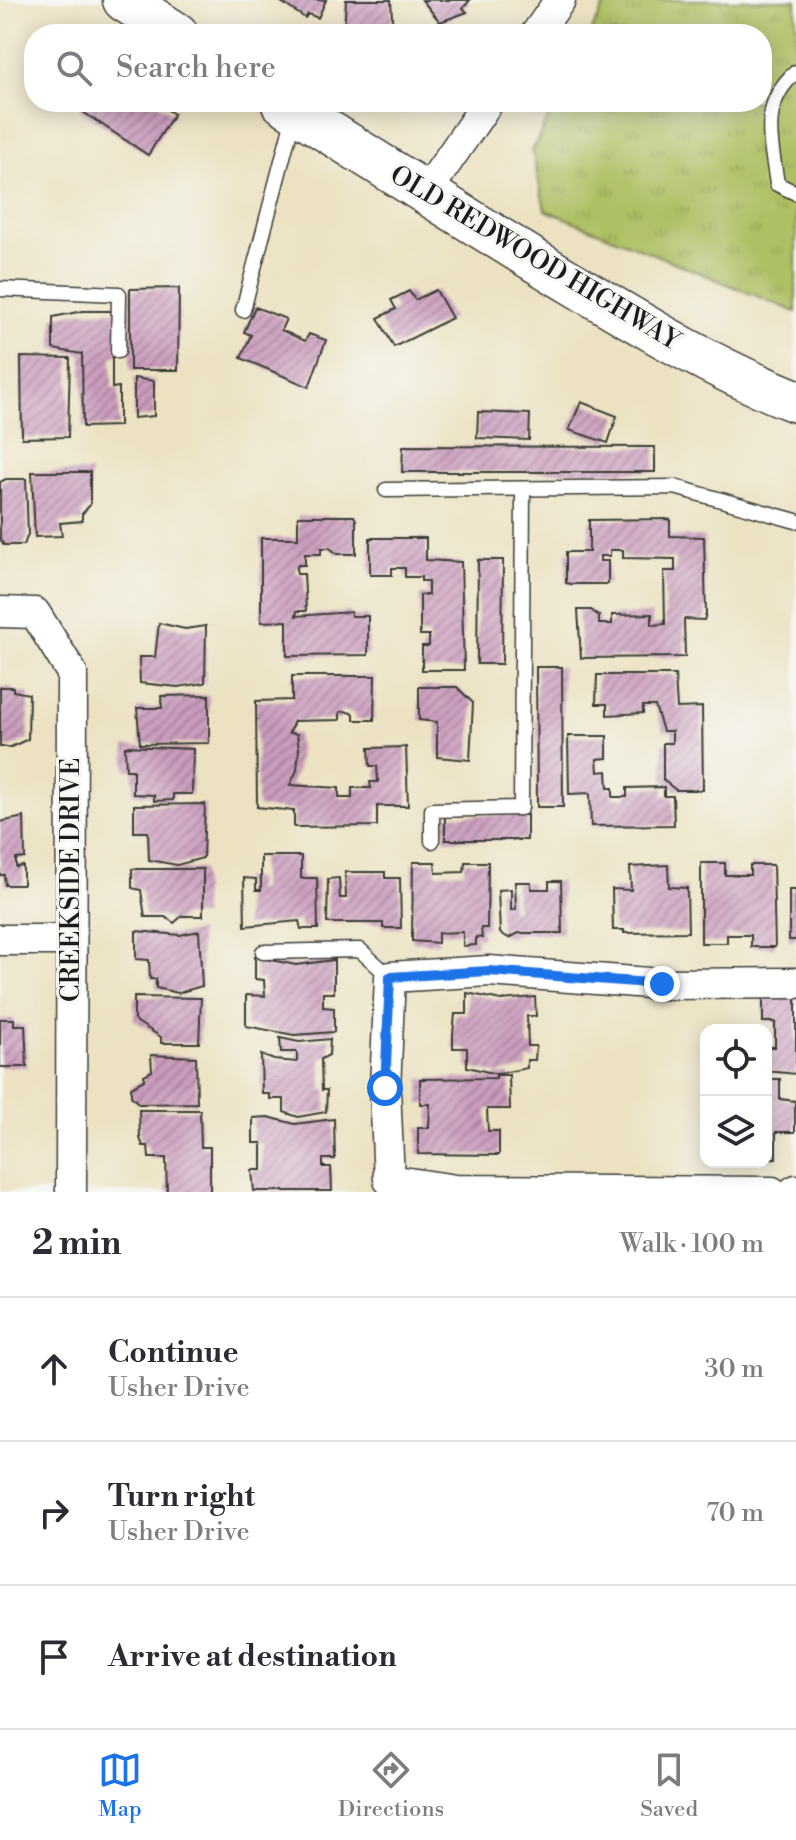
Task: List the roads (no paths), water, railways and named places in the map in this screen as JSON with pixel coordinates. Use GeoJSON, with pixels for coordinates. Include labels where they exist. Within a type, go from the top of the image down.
{"type":"FeatureCollection","features":[{"type":"Feature","properties":{"kind":"main road"},"geometry":{"type":"LineString","coordinates":[[124,0],[161,24]]}},
{"type":"Feature","properties":{"kind":"main road","name":"OLD REDWOOD HIGHWAY"},"geometry":{"type":"LineString","coordinates":[[298,112],[425,194],[639,323],[750,383],[796,401]]}},
{"type":"Feature","properties":{"kind":"street"},"geometry":{"type":"LineString","coordinates":[[543,24],[560,0]]}},
{"type":"Feature","properties":{"kind":"street"},"geometry":{"type":"LineString","coordinates":[[425,194],[481,112]]}},
{"type":"Feature","properties":{"kind":"street","name":"CREEKSIDE DRIVE"},"geometry":{"type":"LineString","coordinates":[[0,612],[35,613],[72,673],[69,940],[71,1192]]}},
{"type":"Feature","properties":{"kind":"street"},"geometry":{"type":"LineString","coordinates":[[0,940],[69,940]]}},
{"type":"Feature","properties":{"kind":"street"},"geometry":{"type":"LineString","coordinates":[[772,1192],[456,1190],[384,1186],[390,977],[489,971],[662,984],[796,983]]}},
{"type":"Feature","properties":{"kind":"lane"},"geometry":{"type":"LineString","coordinates":[[772,110],[782,84],[796,72]]}},
{"type":"Feature","properties":{"kind":"lane"},"geometry":{"type":"LineString","coordinates":[[243,310],[288,112]]}},
{"type":"Feature","properties":{"kind":"lane"},"geometry":{"type":"LineString","coordinates":[[771,112],[768,121],[777,184],[796,193]]}},
{"type":"Feature","properties":{"kind":"lane"},"geometry":{"type":"LineString","coordinates":[[0,289],[119,294],[118,351]]}},
{"type":"Feature","properties":{"kind":"lane"},"geometry":{"type":"LineString","coordinates":[[386,490],[675,487],[796,521]]}},
{"type":"Feature","properties":{"kind":"lane"},"geometry":{"type":"LineString","coordinates":[[432,841],[432,810],[521,808],[523,490]]}},
{"type":"Feature","properties":{"kind":"lane"},"geometry":{"type":"LineString","coordinates":[[263,952],[360,950],[390,977]]}}]}
